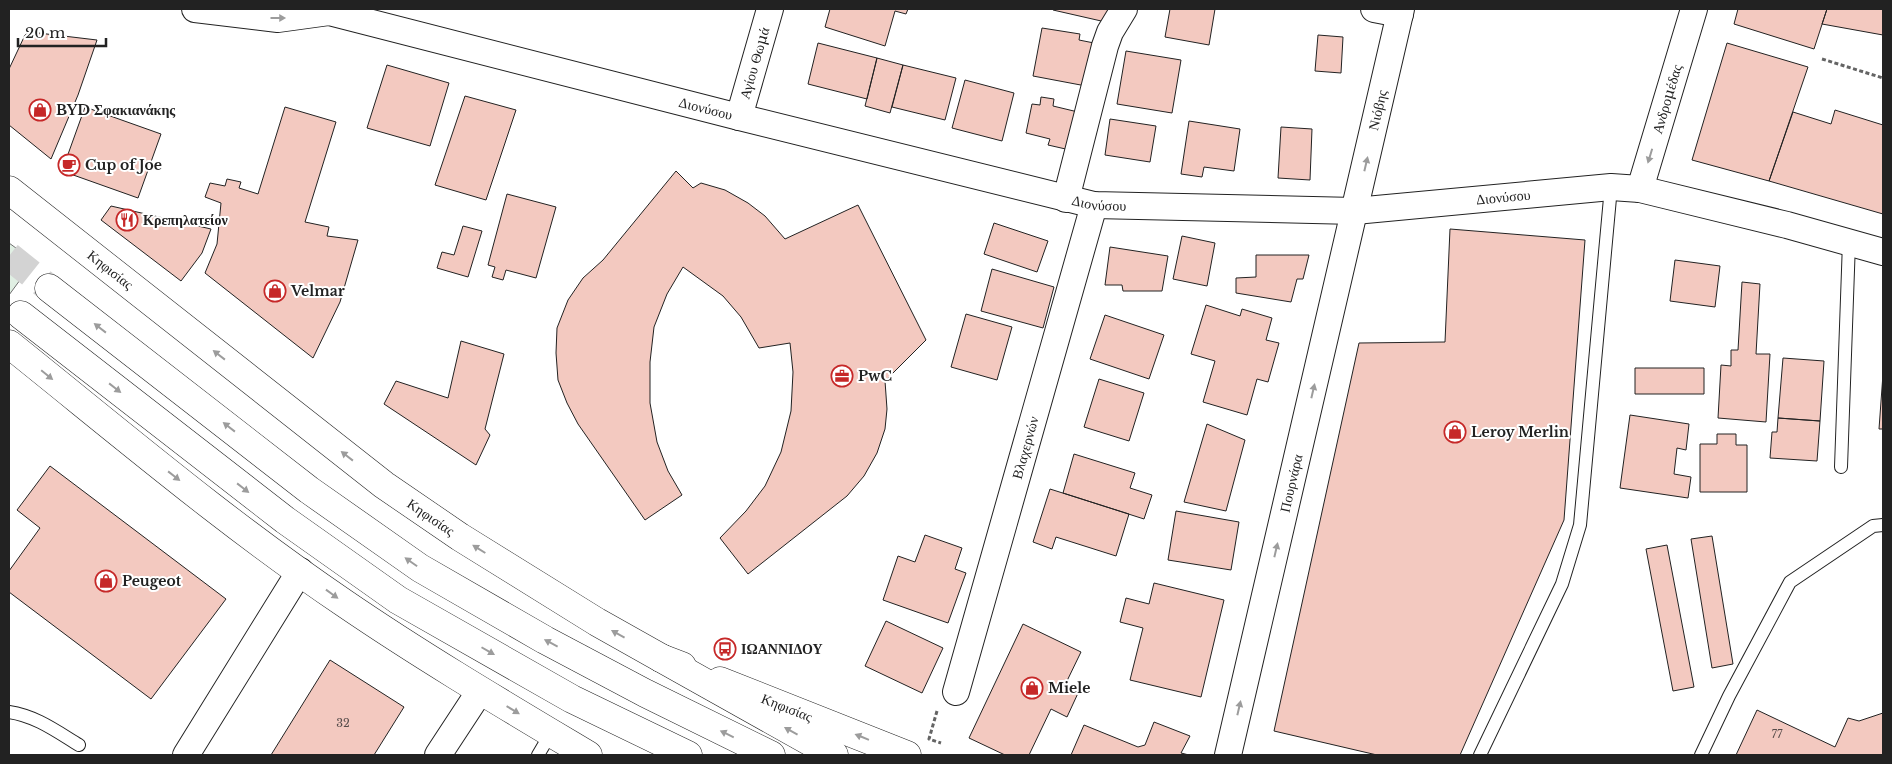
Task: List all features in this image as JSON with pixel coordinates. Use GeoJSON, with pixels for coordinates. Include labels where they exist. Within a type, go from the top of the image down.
{"type":"FeatureCollection","features":[{"type":"Feature","properties":{"kind":"main road","name":"Κηφισίας"},"geometry":{"type":"LineString","coordinates":[[9,190],[384,485],[527,580],[661,658],[907,755]]}},
{"type":"Feature","properties":{"kind":"main road"},"geometry":{"type":"LineString","coordinates":[[9,209],[45,219]]}},
{"type":"Feature","properties":{"kind":"main road"},"geometry":{"type":"LineString","coordinates":[[49,288],[309,490],[420,568],[545,640],[771,755]]}},
{"type":"Feature","properties":{"kind":"main road"},"geometry":{"type":"LineString","coordinates":[[21,315],[285,520],[340,560],[398,600],[572,699],[658,755]]}},
{"type":"Feature","properties":{"kind":"main road"},"geometry":{"type":"LineString","coordinates":[[9,344],[223,515],[344,603],[480,691],[562,749]]}},
{"type":"Feature","properties":{"kind":"main road"},"geometry":{"type":"LineString","coordinates":[[661,658],[834,755]]}},
{"type":"Feature","properties":{"kind":"main road"},"geometry":{"type":"LineString","coordinates":[[572,699],[688,755]]}},
{"type":"Feature","properties":{"kind":"street","name":"Διονύσου"},"geometry":{"type":"LineString","coordinates":[[195,9],[278,19],[327,10],[739,117],[1094,205],[1355,211],[1611,187],[1640,190],[1883,252]]}},
{"type":"Feature","properties":{"kind":"street","name":"Αγίου Θωμά"},"geometry":{"type":"LineString","coordinates":[[739,117],[770,9]]}},
{"type":"Feature","properties":{"kind":"street"},"geometry":{"type":"LineString","coordinates":[[1066,199],[1105,46],[1110,32],[1124,9]]}},
{"type":"Feature","properties":{"kind":"street"},"geometry":{"type":"LineString","coordinates":[[1374,9],[1400,11]]}},
{"type":"Feature","properties":{"kind":"street","name":"Ανδρομέδας"},"geometry":{"type":"LineString","coordinates":[[1640,190],[1694,9]]}},
{"type":"Feature","properties":{"kind":"street","name":"Νιόβης"},"geometry":{"type":"LineString","coordinates":[[1355,211],[1400,11]]}},
{"type":"Feature","properties":{"kind":"street","name":"Βλαχερνών"},"geometry":{"type":"LineString","coordinates":[[956,692],[1094,205]]}},
{"type":"Feature","properties":{"kind":"street","name":"Πουρνάρα"},"geometry":{"type":"LineString","coordinates":[[1228,755],[1355,211]]}},
{"type":"Feature","properties":{"kind":"street"},"geometry":{"type":"LineString","coordinates":[[186,755],[300,571]]}},
{"type":"Feature","properties":{"kind":"street"},"geometry":{"type":"LineString","coordinates":[[438,755],[480,691]]}},
{"type":"Feature","properties":{"kind":"lane"},"geometry":{"type":"LineString","coordinates":[[1480,755],[1562,584],[1580,525],[1611,187]]}},
{"type":"Feature","properties":{"kind":"lane"},"geometry":{"type":"LineString","coordinates":[[1841,467],[1849,242]]}},
{"type":"Feature","properties":{"kind":"lane"},"geometry":{"type":"LineString","coordinates":[[1701,755],[1729,696],[1790,582],[1873,526],[1883,525]]}},
{"type":"Feature","properties":{"kind":"lane"},"geometry":{"type":"LineString","coordinates":[[9,712],[24,714],[38,720],[79,745]]}},
{"type":"Feature","properties":{"kind":"path"},"geometry":{"type":"LineString","coordinates":[[1822,58],[1883,78]]}},
{"type":"Feature","properties":{"kind":"path"},"geometry":{"type":"LineString","coordinates":[[930,733],[937,712]]}},
{"type":"Feature","properties":{"kind":"green space"},"geometry":{"type":"Polygon","coordinates":[[[9,243],[34,261],[9,295],[9,243]]]}},
{"type":"Feature","properties":{"kind":"building"},"geometry":{"type":"Polygon","coordinates":[[[830,9],[908,9],[906,14],[895,11],[885,46],[825,27],[830,9]]]}},
{"type":"Feature","properties":{"kind":"building"},"geometry":{"type":"Polygon","coordinates":[[[1053,9],[1113,9],[1110,23],[1053,9]]]}},
{"type":"Feature","properties":{"kind":"building"},"geometry":{"type":"Polygon","coordinates":[[[1170,9],[1215,9],[1209,45],[1165,37],[1170,9]]]}},
{"type":"Feature","properties":{"kind":"building"},"geometry":{"type":"Polygon","coordinates":[[[1738,9],[1827,9],[1814,49],[1734,24],[1738,9]]]}},
{"type":"Feature","properties":{"kind":"building"},"geometry":{"type":"Polygon","coordinates":[[[1827,9],[1883,9],[1883,35],[1822,24],[1827,9]]]}},
{"type":"Feature","properties":{"kind":"building"},"geometry":{"type":"Polygon","coordinates":[[[1042,28],[1080,34],[1079,40],[1094,43],[1086,86],[1033,76],[1042,28]]]}},
{"type":"Feature","properties":{"kind":"building","name":"BYD Σφακιανάκης"},"geometry":{"type":"Polygon","coordinates":[[[30,32],[97,40],[78,95],[51,159],[9,125],[9,69],[25,35],[30,32]]]}},
{"type":"Feature","properties":{"kind":"building"},"geometry":{"type":"Polygon","coordinates":[[[1318,35],[1343,37],[1341,73],[1315,71],[1318,35]]]}},
{"type":"Feature","properties":{"kind":"building"},"geometry":{"type":"Polygon","coordinates":[[[818,43],[877,58],[867,99],[808,84],[818,43]]]}},
{"type":"Feature","properties":{"kind":"building"},"geometry":{"type":"Polygon","coordinates":[[[1727,43],[1808,67],[1769,181],[1692,160],[1727,43]]]}},
{"type":"Feature","properties":{"kind":"building"},"geometry":{"type":"Polygon","coordinates":[[[1126,51],[1181,60],[1172,113],[1117,104],[1126,51]]]}},
{"type":"Feature","properties":{"kind":"building"},"geometry":{"type":"Polygon","coordinates":[[[877,58],[903,65],[890,113],[865,106],[877,58]]]}},
{"type":"Feature","properties":{"kind":"building"},"geometry":{"type":"Polygon","coordinates":[[[387,65],[449,83],[430,146],[367,128],[387,65]]]}},
{"type":"Feature","properties":{"kind":"building"},"geometry":{"type":"Polygon","coordinates":[[[903,65],[956,78],[945,120],[892,107],[903,65]]]}},
{"type":"Feature","properties":{"kind":"building"},"geometry":{"type":"Polygon","coordinates":[[[965,80],[1014,93],[1002,141],[952,128],[965,80]]]}},
{"type":"Feature","properties":{"kind":"building"},"geometry":{"type":"Polygon","coordinates":[[[465,96],[516,110],[486,200],[435,185],[465,96]]]}},
{"type":"Feature","properties":{"kind":"building"},"geometry":{"type":"Polygon","coordinates":[[[1041,97],[1054,99],[1053,106],[1078,112],[1070,150],[1048,145],[1050,139],[1026,133],[1032,104],[1040,105],[1041,97]]]}},
{"type":"Feature","properties":{"kind":"building"},"geometry":{"type":"Polygon","coordinates":[[[85,107],[161,134],[138,198],[62,171],[85,107]]]}},
{"type":"Feature","properties":{"kind":"building"},"geometry":{"type":"Polygon","coordinates":[[[285,107],[336,122],[305,222],[329,227],[327,236],[358,240],[340,302],[313,358],[205,273],[217,244],[221,203],[205,197],[210,183],[225,186],[227,179],[241,182],[239,188],[258,194],[285,107]]]}},
{"type":"Feature","properties":{"kind":"building"},"geometry":{"type":"Polygon","coordinates":[[[1835,110],[1883,125],[1883,214],[1769,181],[1793,112],[1831,124],[1835,110]]]}},
{"type":"Feature","properties":{"kind":"building"},"geometry":{"type":"Polygon","coordinates":[[[1110,119],[1156,126],[1150,162],[1105,155],[1110,119]]]}},
{"type":"Feature","properties":{"kind":"building"},"geometry":{"type":"Polygon","coordinates":[[[1189,121],[1240,129],[1234,171],[1204,167],[1202,177],[1181,174],[1189,121]]]}},
{"type":"Feature","properties":{"kind":"building"},"geometry":{"type":"Polygon","coordinates":[[[1281,127],[1312,129],[1310,180],[1278,178],[1281,127]]]}},
{"type":"Feature","properties":{"kind":"building","name":"PwC"},"geometry":{"type":"Polygon","coordinates":[[[676,171],[693,188],[701,183],[725,190],[748,203],[765,216],[785,239],[858,205],[926,340],[885,381],[887,409],[885,429],[877,453],[864,476],[847,496],[748,574],[720,538],[746,511],[765,486],[781,452],[791,411],[793,372],[790,343],[759,348],[741,317],[723,296],[683,267],[667,294],[654,327],[650,362],[650,403],[657,442],[668,471],[682,495],[645,520],[578,424],[558,380],[557,328],[568,300],[583,278],[603,260],[676,171]]]}},
{"type":"Feature","properties":{"kind":"building"},"geometry":{"type":"Polygon","coordinates":[[[507,194],[556,207],[536,278],[506,270],[503,280],[492,277],[495,267],[488,265],[507,194]]]}},
{"type":"Feature","properties":{"kind":"building"},"geometry":{"type":"Polygon","coordinates":[[[111,206],[211,229],[202,253],[181,281],[101,220],[111,206]]]}},
{"type":"Feature","properties":{"kind":"building"},"geometry":{"type":"Polygon","coordinates":[[[994,223],[1048,241],[1037,272],[984,254],[994,223]]]}},
{"type":"Feature","properties":{"kind":"building"},"geometry":{"type":"Polygon","coordinates":[[[463,226],[482,231],[468,277],[437,268],[442,252],[454,255],[463,226]]]}},
{"type":"Feature","properties":{"kind":"building","name":"Leroy Merlin"},"geometry":{"type":"Polygon","coordinates":[[[1450,229],[1585,240],[1564,520],[1460,755],[1377,755],[1274,731],[1359,343],[1445,342],[1450,229]]]}},
{"type":"Feature","properties":{"kind":"building"},"geometry":{"type":"Polygon","coordinates":[[[1182,236],[1215,243],[1207,286],[1173,279],[1182,236]]]}},
{"type":"Feature","properties":{"kind":"building"},"geometry":{"type":"Polygon","coordinates":[[[1110,247],[1168,256],[1162,291],[1123,291],[1122,285],[1105,285],[1110,247]]]}},
{"type":"Feature","properties":{"kind":"building"},"geometry":{"type":"Polygon","coordinates":[[[1256,255],[1309,255],[1303,279],[1297,279],[1291,302],[1236,293],[1236,278],[1256,277],[1256,255]]]}},
{"type":"Feature","properties":{"kind":"building"},"geometry":{"type":"Polygon","coordinates":[[[1675,260],[1720,266],[1715,307],[1670,301],[1675,260]]]}},
{"type":"Feature","properties":{"kind":"building"},"geometry":{"type":"Polygon","coordinates":[[[992,269],[1054,287],[1043,328],[981,311],[992,269]]]}},
{"type":"Feature","properties":{"kind":"building"},"geometry":{"type":"Polygon","coordinates":[[[1742,282],[1760,284],[1756,354],[1770,354],[1766,422],[1718,418],[1721,365],[1731,366],[1731,350],[1738,350],[1742,282]]]}},
{"type":"Feature","properties":{"kind":"building"},"geometry":{"type":"Polygon","coordinates":[[[1206,305],[1240,316],[1242,309],[1272,318],[1266,340],[1279,343],[1268,382],[1257,379],[1247,415],[1203,402],[1215,361],[1191,354],[1206,305]]]}},
{"type":"Feature","properties":{"kind":"building"},"geometry":{"type":"Polygon","coordinates":[[[966,314],[1012,327],[997,380],[951,367],[966,314]]]}},
{"type":"Feature","properties":{"kind":"building"},"geometry":{"type":"Polygon","coordinates":[[[1105,315],[1164,335],[1149,379],[1090,359],[1105,315]]]}},
{"type":"Feature","properties":{"kind":"building"},"geometry":{"type":"Polygon","coordinates":[[[461,341],[504,354],[485,429],[490,435],[476,465],[384,404],[396,381],[448,398],[461,341]]]}},
{"type":"Feature","properties":{"kind":"building"},"geometry":{"type":"Polygon","coordinates":[[[1783,358],[1824,361],[1820,421],[1778,418],[1783,358]]]}},
{"type":"Feature","properties":{"kind":"building"},"geometry":{"type":"Polygon","coordinates":[[[1635,368],[1704,368],[1704,394],[1635,394],[1635,368]]]}},
{"type":"Feature","properties":{"kind":"building"},"geometry":{"type":"Polygon","coordinates":[[[1883,374],[1883,429],[1879,429],[1883,374]]]}},
{"type":"Feature","properties":{"kind":"building"},"geometry":{"type":"Polygon","coordinates":[[[1099,379],[1144,393],[1129,441],[1084,427],[1099,379]]]}},
{"type":"Feature","properties":{"kind":"building"},"geometry":{"type":"Polygon","coordinates":[[[1630,415],[1689,424],[1686,450],[1677,448],[1674,474],[1691,477],[1688,498],[1620,488],[1630,415]]]}},
{"type":"Feature","properties":{"kind":"building"},"geometry":{"type":"Polygon","coordinates":[[[1778,418],[1820,421],[1817,461],[1770,458],[1772,432],[1777,432],[1778,418]]]}},
{"type":"Feature","properties":{"kind":"building"},"geometry":{"type":"Polygon","coordinates":[[[1207,424],[1245,440],[1226,511],[1184,502],[1207,424]]]}},
{"type":"Feature","properties":{"kind":"building"},"geometry":{"type":"Polygon","coordinates":[[[1717,434],[1736,434],[1736,445],[1747,445],[1747,492],[1700,492],[1700,444],[1717,444],[1717,434]]]}},
{"type":"Feature","properties":{"kind":"building"},"geometry":{"type":"Polygon","coordinates":[[[1074,454],[1135,473],[1130,488],[1152,495],[1144,519],[1063,493],[1074,454]]]}},
{"type":"Feature","properties":{"kind":"building","name":"Peugeot"},"geometry":{"type":"Polygon","coordinates":[[[50,466],[226,599],[151,699],[9,592],[9,571],[40,528],[17,510],[50,466]]]}},
{"type":"Feature","properties":{"kind":"building"},"geometry":{"type":"Polygon","coordinates":[[[1050,489],[1129,514],[1116,556],[1056,537],[1052,549],[1033,542],[1050,489]]]}},
{"type":"Feature","properties":{"kind":"building"},"geometry":{"type":"Polygon","coordinates":[[[1176,511],[1239,522],[1231,570],[1168,560],[1176,511]]]}},
{"type":"Feature","properties":{"kind":"building"},"geometry":{"type":"Polygon","coordinates":[[[925,535],[962,548],[955,569],[966,573],[948,623],[883,600],[898,556],[915,562],[925,535]]]}},
{"type":"Feature","properties":{"kind":"building"},"geometry":{"type":"Polygon","coordinates":[[[1712,536],[1733,664],[1712,668],[1691,539],[1712,536]]]}},
{"type":"Feature","properties":{"kind":"building"},"geometry":{"type":"Polygon","coordinates":[[[1667,545],[1694,687],[1673,691],[1646,549],[1667,545]]]}},
{"type":"Feature","properties":{"kind":"building"},"geometry":{"type":"Polygon","coordinates":[[[1154,583],[1224,600],[1201,697],[1130,680],[1143,628],[1120,622],[1126,598],[1149,604],[1154,583]]]}},
{"type":"Feature","properties":{"kind":"building"},"geometry":{"type":"Polygon","coordinates":[[[886,621],[943,648],[922,693],[865,666],[886,621]]]}},
{"type":"Feature","properties":{"kind":"building","name":"Miele"},"geometry":{"type":"Polygon","coordinates":[[[1023,624],[1081,652],[1065,685],[1079,691],[1067,717],[1051,709],[1029,755],[1005,755],[969,738],[1023,624]]]}},
{"type":"Feature","properties":{"kind":"building"},"geometry":{"type":"Polygon","coordinates":[[[330,660],[404,707],[374,755],[271,755],[330,660]]]}},
{"type":"Feature","properties":{"kind":"building"},"geometry":{"type":"Polygon","coordinates":[[[1757,710],[1835,747],[1848,718],[1859,721],[1883,713],[1883,755],[1736,755],[1757,710]]]}},
{"type":"Feature","properties":{"kind":"building"},"geometry":{"type":"Polygon","coordinates":[[[1154,722],[1190,736],[1181,753],[1189,755],[1071,755],[1084,725],[1138,747],[1145,745],[1154,722]]]}},
{"type":"Feature","properties":{"kind":"tunnel"},"geometry":{"type":"LineString","coordinates":[[9,256],[49,288]]}},
{"type":"Feature","properties":{"kind":"place","name":"BYD Σφακιανάκης"},"geometry":{"type":"Point","coordinates":[40,110]}},
{"type":"Feature","properties":{"kind":"place","name":"Cup of Joe"},"geometry":{"type":"Point","coordinates":[69,165]}},
{"type":"Feature","properties":{"kind":"place","name":"Κρεπηλατείον"},"geometry":{"type":"Point","coordinates":[127,220]}},
{"type":"Feature","properties":{"kind":"place","name":"Velmar"},"geometry":{"type":"Point","coordinates":[275,291]}},
{"type":"Feature","properties":{"kind":"place","name":"PwC"},"geometry":{"type":"Point","coordinates":[842,376]}},
{"type":"Feature","properties":{"kind":"place","name":"Leroy Merlin"},"geometry":{"type":"Point","coordinates":[1455,432]}},
{"type":"Feature","properties":{"kind":"place","name":"Peugeot"},"geometry":{"type":"Point","coordinates":[106,581]}},
{"type":"Feature","properties":{"kind":"place","name":"ΙΩΑΝΝΙΔΟΥ"},"geometry":{"type":"Point","coordinates":[725,649]}},
{"type":"Feature","properties":{"kind":"place","name":"Miele"},"geometry":{"type":"Point","coordinates":[1032,688]}}]}
